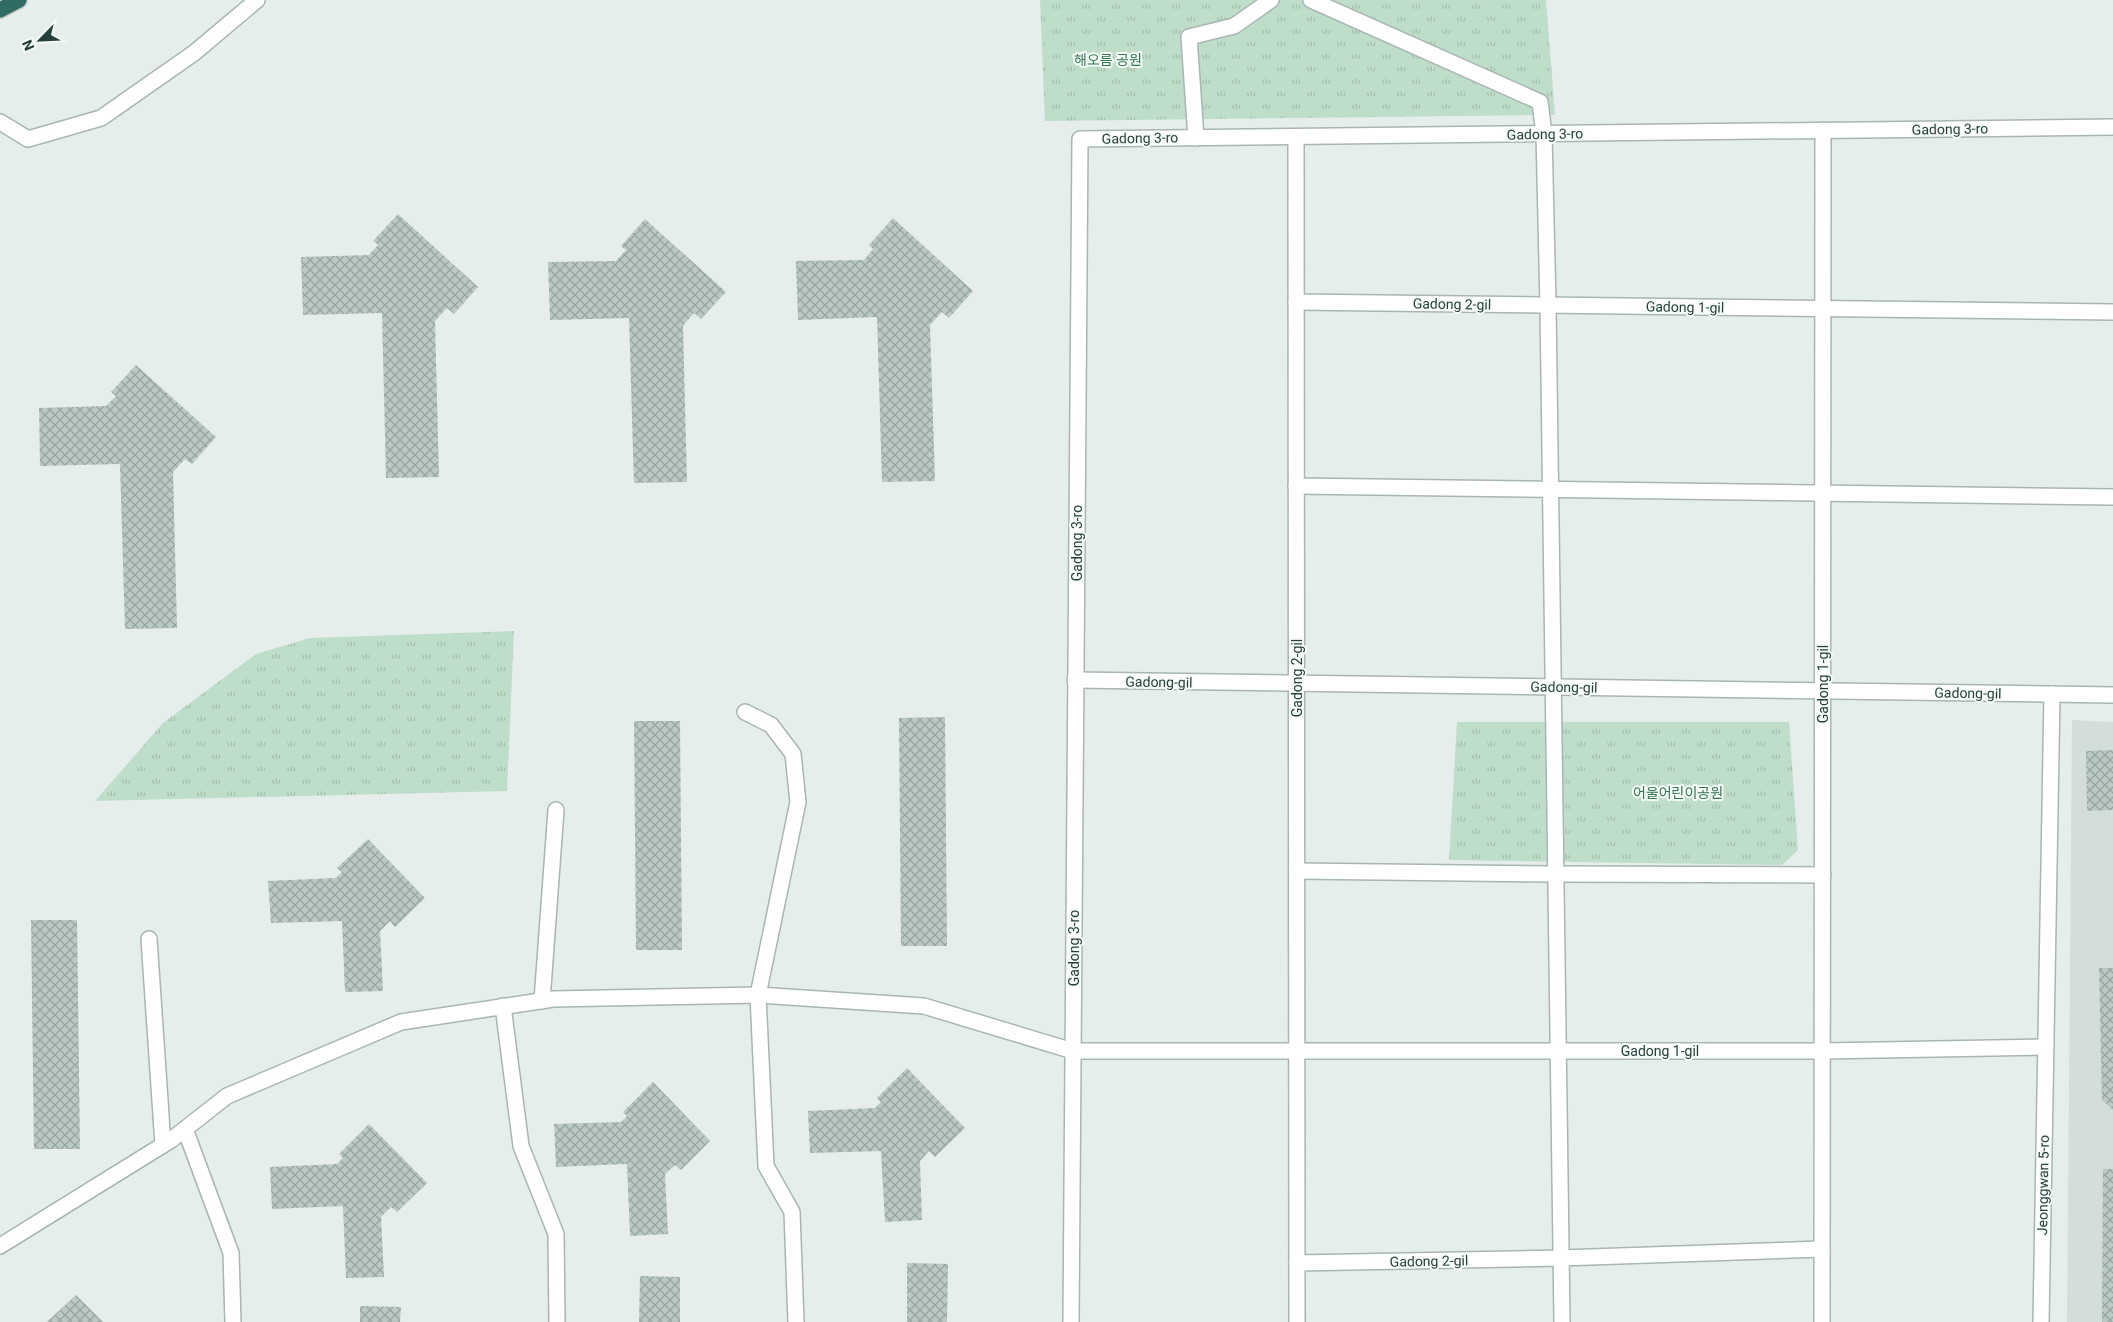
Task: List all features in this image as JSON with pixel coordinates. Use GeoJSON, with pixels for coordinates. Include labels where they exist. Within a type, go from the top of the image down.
{"type":"FeatureCollection","features":[{"type":"Feature","properties":{"kind":"highway"},"geometry":{"type":"LineString","coordinates":[[0,10],[19,0]]}},
{"type":"Feature","properties":{"kind":"street"},"geometry":{"type":"LineString","coordinates":[[0,122],[28,139],[101,118],[194,53],[257,0]]}},
{"type":"Feature","properties":{"kind":"street"},"geometry":{"type":"LineString","coordinates":[[1196,138],[1189,37],[1234,26],[1271,0]]}},
{"type":"Feature","properties":{"kind":"street"},"geometry":{"type":"LineString","coordinates":[[1311,0],[1540,102],[1544,134],[1548,305],[1562,1322]]}},
{"type":"Feature","properties":{"kind":"street","name":"Gadong 3-ro"},"geometry":{"type":"LineString","coordinates":[[1071,1322],[1080,139],[2113,127]]}},
{"type":"Feature","properties":{"kind":"street","name":"Gadong 1-gil"},"geometry":{"type":"LineString","coordinates":[[1822,1322],[1823,130]]}},
{"type":"Feature","properties":{"kind":"street","name":"Gadong 2-gil"},"geometry":{"type":"LineString","coordinates":[[1296,137],[1297,1322]]}},
{"type":"Feature","properties":{"kind":"street","name":"Gadong 2-gil"},"geometry":{"type":"LineString","coordinates":[[1296,302],[1548,305]]}},
{"type":"Feature","properties":{"kind":"street","name":"Gadong 1-gil"},"geometry":{"type":"LineString","coordinates":[[1548,305],[2113,312]]}},
{"type":"Feature","properties":{"kind":"street"},"geometry":{"type":"LineString","coordinates":[[1296,486],[2106,497]]}},
{"type":"Feature","properties":{"kind":"street","name":"Gadong-gil"},"geometry":{"type":"LineString","coordinates":[[1076,680],[2113,695]]}},
{"type":"Feature","properties":{"kind":"street"},"geometry":{"type":"LineString","coordinates":[[2046,1047],[2052,694]]}},
{"type":"Feature","properties":{"kind":"street"},"geometry":{"type":"LineString","coordinates":[[745,712],[772,725],[793,754],[798,802],[758,995],[766,1166],[792,1212],[796,1322]]}},
{"type":"Feature","properties":{"kind":"street"},"geometry":{"type":"LineString","coordinates":[[542,1001],[556,810]]}},
{"type":"Feature","properties":{"kind":"street"},"geometry":{"type":"LineString","coordinates":[[1297,870],[1555,874],[1823,875]]}},
{"type":"Feature","properties":{"kind":"street"},"geometry":{"type":"LineString","coordinates":[[149,939],[163,1145]]}},
{"type":"Feature","properties":{"kind":"street"},"geometry":{"type":"LineString","coordinates":[[0,1246],[163,1145],[227,1096],[401,1022],[553,999],[758,995],[924,1006],[1073,1051],[1558,1051]]}},
{"type":"Feature","properties":{"kind":"street"},"geometry":{"type":"LineString","coordinates":[[504,1006],[521,1146],[556,1234],[557,1322]]}},
{"type":"Feature","properties":{"kind":"street","name":"Gadong 1-gil"},"geometry":{"type":"LineString","coordinates":[[1558,1051],[1823,1052],[2046,1047]]}},
{"type":"Feature","properties":{"kind":"street","name":"Jeonggwan 5-ro"},"geometry":{"type":"LineString","coordinates":[[2041,1322],[2046,1047]]}},
{"type":"Feature","properties":{"kind":"street"},"geometry":{"type":"LineString","coordinates":[[185,1129],[232,1253],[233,1322]]}},
{"type":"Feature","properties":{"kind":"street"},"geometry":{"type":"LineString","coordinates":[[1561,1258],[1822,1250]]}},
{"type":"Feature","properties":{"kind":"street","name":"Gadong 2-gil"},"geometry":{"type":"LineString","coordinates":[[1297,1263],[1561,1258]]}},
{"type":"Feature","properties":{"kind":"shaded area"},"geometry":{"type":"Polygon","coordinates":[[[2072,720],[2113,722],[2113,1322],[2067,1322],[2072,720]]]}},
{"type":"Feature","properties":{"kind":"green space","name":"해오름 공원"},"geometry":{"type":"Polygon","coordinates":[[[1040,0],[1546,0],[1555,115],[1045,121],[1040,0]]]}},
{"type":"Feature","properties":{"kind":"green space"},"geometry":{"type":"Polygon","coordinates":[[[514,631],[507,791],[95,801],[163,723],[256,654],[310,638],[514,631]]]}},
{"type":"Feature","properties":{"kind":"green space","name":"어울어린이공원"},"geometry":{"type":"Polygon","coordinates":[[[1457,722],[1789,722],[1798,850],[1782,865],[1449,860],[1457,722]]]}},
{"type":"Feature","properties":{"kind":"building"},"geometry":{"type":"Polygon","coordinates":[[[398,214],[478,287],[454,314],[447,308],[435,321],[439,477],[386,478],[382,313],[303,315],[301,257],[369,255],[378,245],[373,241],[398,214]]]}},
{"type":"Feature","properties":{"kind":"building"},"geometry":{"type":"Polygon","coordinates":[[[893,218],[973,291],[949,318],[942,312],[930,325],[935,481],[882,482],[877,317],[798,320],[796,261],[864,260],[873,249],[869,245],[893,218]]]}},
{"type":"Feature","properties":{"kind":"building"},"geometry":{"type":"Polygon","coordinates":[[[645,219],[726,292],[701,319],[694,313],[683,326],[687,482],[634,483],[629,318],[550,320],[548,262],[616,261],[626,250],[621,246],[645,219]]]}},
{"type":"Feature","properties":{"kind":"building"},"geometry":{"type":"Polygon","coordinates":[[[136,365],[216,437],[192,464],[185,459],[173,472],[177,628],[125,629],[120,464],[40,466],[39,408],[106,406],[116,396],[111,392],[136,365]]]}},
{"type":"Feature","properties":{"kind":"building"},"geometry":{"type":"Polygon","coordinates":[[[945,717],[947,946],[901,946],[899,718],[945,717]]]}},
{"type":"Feature","properties":{"kind":"building"},"geometry":{"type":"Polygon","coordinates":[[[634,721],[680,721],[682,950],[636,950],[634,721]]]}},
{"type":"Feature","properties":{"kind":"building"},"geometry":{"type":"Polygon","coordinates":[[[2113,750],[2113,810],[2087,811],[2086,751],[2113,750]]]}},
{"type":"Feature","properties":{"kind":"building"},"geometry":{"type":"Polygon","coordinates":[[[368,839],[425,898],[395,927],[390,921],[380,931],[383,991],[345,992],[342,921],[271,923],[268,881],[336,878],[342,872],[337,868],[368,839]]]}},
{"type":"Feature","properties":{"kind":"building"},"geometry":{"type":"Polygon","coordinates":[[[31,920],[77,920],[80,1149],[34,1149],[31,920]]]}},
{"type":"Feature","properties":{"kind":"building"},"geometry":{"type":"Polygon","coordinates":[[[2099,968],[2113,968],[2113,1110],[2102,1100],[2099,968]]]}},
{"type":"Feature","properties":{"kind":"building"},"geometry":{"type":"Polygon","coordinates":[[[907,1068],[965,1128],[935,1157],[929,1151],[920,1161],[922,1220],[885,1222],[881,1151],[810,1153],[808,1111],[875,1108],[881,1102],[877,1098],[907,1068]]]}},
{"type":"Feature","properties":{"kind":"building"},"geometry":{"type":"Polygon","coordinates":[[[653,1082],[710,1141],[681,1170],[675,1165],[665,1174],[668,1234],[630,1236],[627,1164],[556,1167],[554,1124],[621,1122],[627,1116],[623,1112],[653,1082]]]}},
{"type":"Feature","properties":{"kind":"building"},"geometry":{"type":"Polygon","coordinates":[[[369,1124],[427,1183],[397,1212],[391,1207],[381,1217],[384,1277],[346,1278],[343,1206],[272,1209],[270,1167],[337,1164],[343,1158],[339,1154],[369,1124]]]}},
{"type":"Feature","properties":{"kind":"building"},"geometry":{"type":"Polygon","coordinates":[[[2103,1169],[2113,1169],[2113,1322],[2102,1322],[2103,1169]]]}},
{"type":"Feature","properties":{"kind":"building"},"geometry":{"type":"Polygon","coordinates":[[[907,1263],[948,1264],[947,1322],[907,1322],[907,1263]]]}},
{"type":"Feature","properties":{"kind":"building"},"geometry":{"type":"Polygon","coordinates":[[[640,1276],[680,1277],[680,1322],[639,1322],[640,1276]]]}},
{"type":"Feature","properties":{"kind":"building"},"geometry":{"type":"Polygon","coordinates":[[[76,1295],[103,1322],[47,1322],[76,1295]]]}},
{"type":"Feature","properties":{"kind":"building"},"geometry":{"type":"Polygon","coordinates":[[[360,1306],[401,1307],[400,1322],[360,1322],[360,1306]]]}}]}
